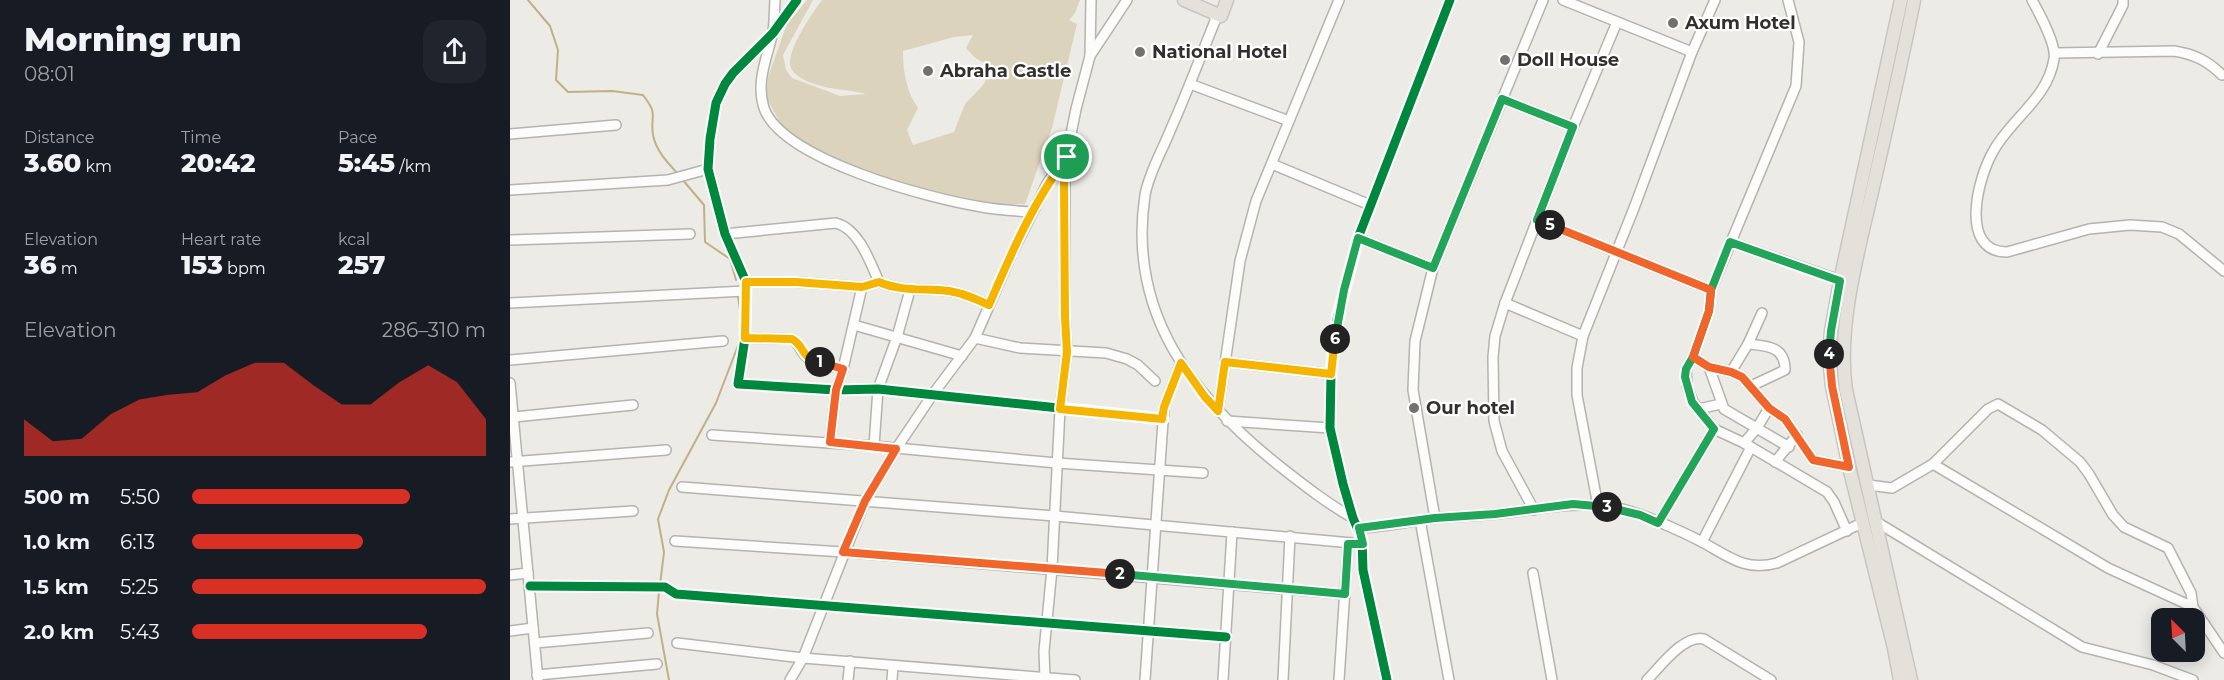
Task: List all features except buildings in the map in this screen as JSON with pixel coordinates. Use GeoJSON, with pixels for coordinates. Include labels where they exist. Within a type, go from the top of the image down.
{"type":"FeatureCollection","features":[{"type":"Feature","properties":{"kind":"main road"},"geometry":{"type":"LineString","coordinates":[[1184,0],[1220,7]]}},
{"type":"Feature","properties":{"kind":"main road"},"geometry":{"type":"LineString","coordinates":[[1902,0],[1840,281],[1831,331],[1830,365],[1849,467],[1868,522],[1899,647],[1911,680]]}},
{"type":"Feature","properties":{"kind":"main road"},"geometry":{"type":"LineString","coordinates":[[1868,522],[1868,485],[1846,390],[1843,363],[1845,323],[1862,234],[1914,0]]}},
{"type":"Feature","properties":{"kind":"main road"},"geometry":{"type":"LineString","coordinates":[[1899,647],[1900,680]]}},
{"type":"Feature","properties":{"kind":"street"},"geometry":{"type":"LineString","coordinates":[[775,0],[773,33],[761,82],[765,108],[775,126],[828,161],[888,184],[980,207],[1032,212]]}},
{"type":"Feature","properties":{"kind":"street"},"geometry":{"type":"LineString","coordinates":[[797,0],[773,33],[732,73],[725,84],[717,103],[710,139],[708,169],[725,234],[746,286],[745,338],[738,384],[836,390],[878,389],[1162,419]]}},
{"type":"Feature","properties":{"kind":"street"},"geometry":{"type":"LineString","coordinates":[[1045,679],[1044,651],[1052,569],[1060,409],[1067,352],[1064,181],[1076,110],[1090,56],[1090,0]]}},
{"type":"Feature","properties":{"kind":"street"},"geometry":{"type":"LineString","coordinates":[[1090,56],[1127,0]]}},
{"type":"Feature","properties":{"kind":"street"},"geometry":{"type":"LineString","coordinates":[[1218,411],[1240,261],[1256,201],[1339,0]]}},
{"type":"Feature","properties":{"kind":"street"},"geometry":{"type":"LineString","coordinates":[[1387,680],[1363,570],[1363,544],[1359,528],[1353,518],[1330,428],[1331,374],[1337,319],[1358,238],[1450,0]]}},
{"type":"Feature","properties":{"kind":"street"},"geometry":{"type":"LineString","coordinates":[[1435,518],[1413,390],[1415,341],[1433,268],[1543,0]]}},
{"type":"Feature","properties":{"kind":"street"},"geometry":{"type":"LineString","coordinates":[[1563,0],[1692,52]]}},
{"type":"Feature","properties":{"kind":"street"},"geometry":{"type":"LineString","coordinates":[[1598,506],[1577,395],[1577,368],[1583,336],[1692,52],[1715,0]]}},
{"type":"Feature","properties":{"kind":"street"},"geometry":{"type":"LineString","coordinates":[[1788,0],[1799,42],[1796,86],[1711,290],[1709,311],[1685,377],[1692,402],[1714,429],[1747,445],[1827,492],[1847,531]]}},
{"type":"Feature","properties":{"kind":"street"},"geometry":{"type":"LineString","coordinates":[[2032,0],[2055,53],[2051,72],[2045,85],[1998,143],[1987,164],[1980,189],[1976,221],[1977,232],[1984,245],[1994,251],[2007,252],[2089,229],[2130,225],[2162,226],[2179,234],[2224,271]]}},
{"type":"Feature","properties":{"kind":"street"},"geometry":{"type":"LineString","coordinates":[[2098,54],[2123,5],[2123,0]]}},
{"type":"Feature","properties":{"kind":"street"},"geometry":{"type":"LineString","coordinates":[[1220,7],[1146,192],[1141,244],[1152,301],[1181,363],[1205,397],[1227,421],[1263,453],[1317,495],[1353,518]]}},
{"type":"Feature","properties":{"kind":"street"},"geometry":{"type":"LineString","coordinates":[[1534,510],[1502,451],[1494,421],[1495,336],[1505,303],[1573,127],[1617,22]]}},
{"type":"Feature","properties":{"kind":"street"},"geometry":{"type":"LineString","coordinates":[[2055,53],[2174,51],[2187,53],[2204,60],[2222,75]]}},
{"type":"Feature","properties":{"kind":"street"},"geometry":{"type":"LineString","coordinates":[[1190,84],[1289,121]]}},
{"type":"Feature","properties":{"kind":"street"},"geometry":{"type":"LineString","coordinates":[[1502,99],[1573,127]]}},
{"type":"Feature","properties":{"kind":"street"},"geometry":{"type":"LineString","coordinates":[[510,134],[616,125]]}},
{"type":"Feature","properties":{"kind":"street"},"geometry":{"type":"LineString","coordinates":[[790,680],[803,658],[865,501],[933,394],[975,338],[1032,212],[1048,182],[1067,157]]}},
{"type":"Feature","properties":{"kind":"street"},"geometry":{"type":"LineString","coordinates":[[1272,164],[1371,205]]}},
{"type":"Feature","properties":{"kind":"street"},"geometry":{"type":"LineString","coordinates":[[510,190],[672,180],[708,169]]}},
{"type":"Feature","properties":{"kind":"street"},"geometry":{"type":"LineString","coordinates":[[1537,220],[1711,290]]}},
{"type":"Feature","properties":{"kind":"street"},"geometry":{"type":"LineString","coordinates":[[725,234],[836,223],[848,228],[865,252],[879,282]]}},
{"type":"Feature","properties":{"kind":"street"},"geometry":{"type":"LineString","coordinates":[[510,240],[690,234]]}},
{"type":"Feature","properties":{"kind":"street"},"geometry":{"type":"LineString","coordinates":[[1358,238],[1433,268]]}},
{"type":"Feature","properties":{"kind":"street"},"geometry":{"type":"LineString","coordinates":[[1730,242],[1853,284]]}},
{"type":"Feature","properties":{"kind":"street"},"geometry":{"type":"LineString","coordinates":[[510,303],[796,282],[862,287],[879,282],[910,290],[951,291],[989,305]]}},
{"type":"Feature","properties":{"kind":"street"},"geometry":{"type":"LineString","coordinates":[[830,442],[836,390],[862,287]]}},
{"type":"Feature","properties":{"kind":"street"},"geometry":{"type":"LineString","coordinates":[[874,446],[878,389],[897,337],[910,290]]}},
{"type":"Feature","properties":{"kind":"street"},"geometry":{"type":"LineString","coordinates":[[1505,303],[1583,336]]}},
{"type":"Feature","properties":{"kind":"street"},"geometry":{"type":"LineString","coordinates":[[1731,372],[1748,344],[1762,313]]}},
{"type":"Feature","properties":{"kind":"street"},"geometry":{"type":"LineString","coordinates":[[854,325],[962,356]]}},
{"type":"Feature","properties":{"kind":"street"},"geometry":{"type":"LineString","coordinates":[[745,338],[792,339],[811,360],[843,369]]}},
{"type":"Feature","properties":{"kind":"street"},"geometry":{"type":"LineString","coordinates":[[975,338],[1020,348],[1106,353],[1138,365],[1155,381]]}},
{"type":"Feature","properties":{"kind":"street"},"geometry":{"type":"LineString","coordinates":[[510,360],[723,341]]}},
{"type":"Feature","properties":{"kind":"street"},"geometry":{"type":"LineString","coordinates":[[1748,344],[1772,346],[1781,353],[1785,364],[1785,370],[1750,386]]}},
{"type":"Feature","properties":{"kind":"street"},"geometry":{"type":"LineString","coordinates":[[1693,357],[1709,367],[1742,377],[1769,408],[1785,419],[1813,460],[1849,467]]}},
{"type":"Feature","properties":{"kind":"street"},"geometry":{"type":"LineString","coordinates":[[1225,362],[1331,374]]}},
{"type":"Feature","properties":{"kind":"street"},"geometry":{"type":"LineString","coordinates":[[1145,680],[1162,419],[1164,407],[1181,363]]}},
{"type":"Feature","properties":{"kind":"street"},"geometry":{"type":"LineString","coordinates":[[1709,367],[1720,404],[1728,412],[1789,447]]}},
{"type":"Feature","properties":{"kind":"street"},"geometry":{"type":"LineString","coordinates":[[510,382],[514,417],[514,462],[523,518],[538,677],[657,664]]}},
{"type":"Feature","properties":{"kind":"street"},"geometry":{"type":"LineString","coordinates":[[1698,409],[1720,404]]}},
{"type":"Feature","properties":{"kind":"street"},"geometry":{"type":"LineString","coordinates":[[514,417],[633,405]]}},
{"type":"Feature","properties":{"kind":"street"},"geometry":{"type":"LineString","coordinates":[[1868,485],[1892,488],[1933,464],[1988,409],[1998,405],[2042,430],[2080,462],[2113,515],[2124,527],[2168,548],[2191,593],[2193,607],[2224,653]]}},
{"type":"Feature","properties":{"kind":"street"},"geometry":{"type":"LineString","coordinates":[[1702,542],[1747,445],[1769,408]]}},
{"type":"Feature","properties":{"kind":"street"},"geometry":{"type":"LineString","coordinates":[[1227,421],[1330,428]]}},
{"type":"Feature","properties":{"kind":"street"},"geometry":{"type":"LineString","coordinates":[[1658,523],[1714,429]]}},
{"type":"Feature","properties":{"kind":"street"},"geometry":{"type":"LineString","coordinates":[[711,435],[830,442],[1057,463],[1203,473]]}},
{"type":"Feature","properties":{"kind":"street"},"geometry":{"type":"LineString","coordinates":[[1775,462],[1797,435]]}},
{"type":"Feature","properties":{"kind":"street"},"geometry":{"type":"LineString","coordinates":[[514,462],[666,450]]}},
{"type":"Feature","properties":{"kind":"street"},"geometry":{"type":"LineString","coordinates":[[1800,477],[1813,460]]}},
{"type":"Feature","properties":{"kind":"street"},"geometry":{"type":"LineString","coordinates":[[1933,464],[2108,568],[2193,607]]}},
{"type":"Feature","properties":{"kind":"street"},"geometry":{"type":"LineString","coordinates":[[682,487],[1055,516],[1363,544]]}},
{"type":"Feature","properties":{"kind":"street"},"geometry":{"type":"LineString","coordinates":[[1359,528],[1573,504],[1598,506],[1622,509],[1702,542],[1727,557],[1749,566],[1764,567],[1868,522],[2082,647],[2153,665],[2193,680]]}},
{"type":"Feature","properties":{"kind":"street"},"geometry":{"type":"LineString","coordinates":[[510,519],[633,511]]}},
{"type":"Feature","properties":{"kind":"street"},"geometry":{"type":"LineString","coordinates":[[1420,520],[1449,680]]}},
{"type":"Feature","properties":{"kind":"street"},"geometry":{"type":"LineString","coordinates":[[1223,680],[1232,532]]}},
{"type":"Feature","properties":{"kind":"street"},"geometry":{"type":"LineString","coordinates":[[1283,680],[1290,536]]}},
{"type":"Feature","properties":{"kind":"street"},"geometry":{"type":"LineString","coordinates":[[675,541],[843,552],[1345,594]]}},
{"type":"Feature","properties":{"kind":"street"},"geometry":{"type":"LineString","coordinates":[[1339,680],[1348,544]]}},
{"type":"Feature","properties":{"kind":"street"},"geometry":{"type":"LineString","coordinates":[[510,575],[528,573]]}},
{"type":"Feature","properties":{"kind":"street"},"geometry":{"type":"LineString","coordinates":[[1533,573],[1552,680]]}},
{"type":"Feature","properties":{"kind":"street"},"geometry":{"type":"LineString","coordinates":[[530,586],[653,586],[665,587],[676,594],[1226,637]]}},
{"type":"Feature","properties":{"kind":"street"},"geometry":{"type":"LineString","coordinates":[[510,631],[533,628]]}},
{"type":"Feature","properties":{"kind":"street"},"geometry":{"type":"LineString","coordinates":[[535,644],[648,633]]}},
{"type":"Feature","properties":{"kind":"street"},"geometry":{"type":"LineString","coordinates":[[1647,680],[1683,644],[1697,637],[1771,680]]}},
{"type":"Feature","properties":{"kind":"street"},"geometry":{"type":"LineString","coordinates":[[677,643],[803,658],[934,668],[978,676],[1075,680]]}},
{"type":"Feature","properties":{"kind":"street"},"geometry":{"type":"LineString","coordinates":[[848,680],[850,661]]}},
{"type":"Feature","properties":{"kind":"street"},"geometry":{"type":"LineString","coordinates":[[892,680],[893,666]]}},
{"type":"Feature","properties":{"kind":"street"},"geometry":{"type":"LineString","coordinates":[[934,668],[934,680]]}},
{"type":"Feature","properties":{"kind":"shaded area"},"geometry":{"type":"Polygon","coordinates":[[[807,0],[813,0],[783,55],[786,70],[792,78],[840,96],[866,94],[816,84],[803,79],[792,70],[790,63],[795,45],[822,0],[1080,0],[1075,13],[1069,20],[1077,24],[1052,128],[1025,204],[995,205],[882,178],[820,152],[782,126],[766,97],[768,77],[787,24],[807,0]],[[973,35],[954,37],[903,51],[906,81],[918,108],[907,130],[913,145],[954,132],[965,104],[984,84],[991,67],[974,57],[966,48],[973,35]]]}},
{"type":"Feature","properties":{"kind":"waterway"},"geometry":{"type":"LineString","coordinates":[[528,0],[550,26],[558,50],[556,80],[568,92],[612,91],[643,95],[652,111],[652,128],[657,146],[678,174]]}},
{"type":"Feature","properties":{"kind":"waterway"},"geometry":{"type":"LineString","coordinates":[[682,179],[704,205],[705,242],[730,259],[736,280]]}},
{"type":"Feature","properties":{"kind":"waterway"},"geometry":{"type":"LineString","coordinates":[[738,296],[741,317]]}},
{"type":"Feature","properties":{"kind":"waterway"},"geometry":{"type":"LineString","coordinates":[[660,585],[664,552],[658,519],[669,490],[716,403],[739,343],[741,325]]}},
{"type":"Feature","properties":{"kind":"waterway"},"geometry":{"type":"LineString","coordinates":[[659,591],[657,614],[669,680]]}},
{"type":"Feature","properties":{"kind":"cycle path"},"geometry":{"type":"LineString","coordinates":[[797,0],[773,33],[725,84],[716,103],[710,139],[708,169],[725,234],[746,282],[745,338],[738,384],[836,390],[878,389],[1163,419]]}},
{"type":"Feature","properties":{"kind":"cycle path"},"geometry":{"type":"LineString","coordinates":[[1387,680],[1363,570],[1362,539],[1343,484],[1330,428],[1331,374],[1337,319],[1358,238],[1450,0]]}},
{"type":"Feature","properties":{"kind":"cycle path"},"geometry":{"type":"LineString","coordinates":[[530,586],[665,587],[676,594],[1226,637]]}},
{"type":"Feature","properties":{"kind":"place","name":"Axum Hotel"},"geometry":{"type":"Point","coordinates":[1673,23]}},
{"type":"Feature","properties":{"kind":"place","name":"National Hotel"},"geometry":{"type":"Point","coordinates":[1140,52]}},
{"type":"Feature","properties":{"kind":"place","name":"Doll House"},"geometry":{"type":"Point","coordinates":[1505,60]}},
{"type":"Feature","properties":{"kind":"place","name":"Abraha Castle"},"geometry":{"type":"Point","coordinates":[928,71]}},
{"type":"Feature","properties":{"kind":"place","name":"Our hotel"},"geometry":{"type":"Point","coordinates":[1414,408]}},
{"type":"Feature","properties":{"kind":"route"},"geometry":{"type":"LineString","coordinates":[[1067,157],[1048,182],[1012,251],[989,305],[951,291],[910,290],[879,282],[862,287],[796,282],[746,282],[745,338],[792,339],[811,360],[843,369],[836,390],[830,442],[896,449],[865,501],[843,552],[1345,594],[1348,544],[1363,544],[1359,528],[1573,504],[1622,509],[1658,523],[1714,429],[1692,402],[1685,377],[1709,311],[1711,290],[1730,242],[1840,281],[1829,344],[1829,358],[1832,386],[1849,467],[1813,460],[1785,419],[1769,408],[1742,377],[1709,367],[1693,357],[1709,311],[1711,290],[1537,220],[1573,127],[1502,99],[1433,268],[1358,238],[1337,319],[1331,374],[1225,362],[1218,411],[1181,363],[1170,389],[1162,419],[1060,409],[1067,352],[1064,181],[1067,157]]}}]}
